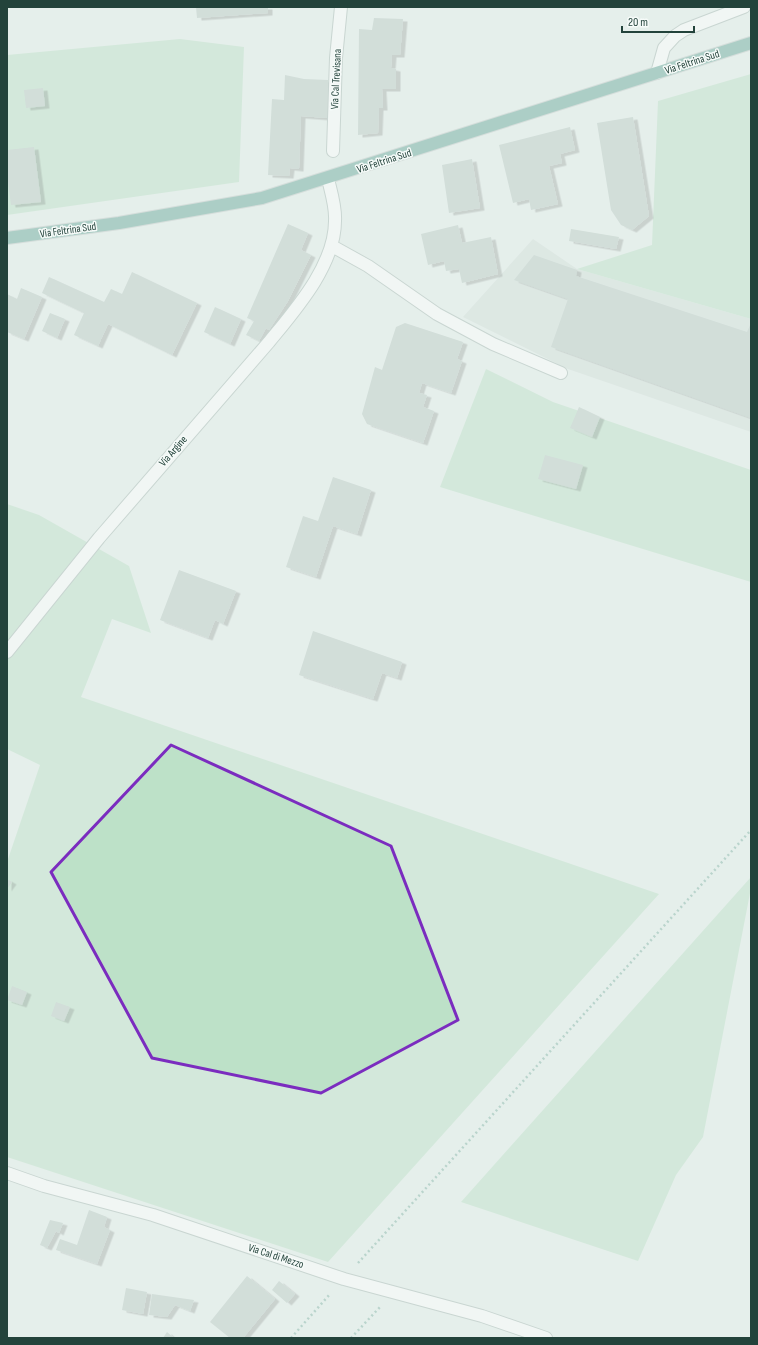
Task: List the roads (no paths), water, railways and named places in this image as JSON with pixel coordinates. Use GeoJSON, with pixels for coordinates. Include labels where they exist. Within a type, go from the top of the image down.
{"type":"FeatureCollection","features":[{"type":"Feature","properties":{"kind":"main road","name":"Via Feltrina Sud"},"geometry":{"type":"LineString","coordinates":[[7,238],[119,223],[262,198],[328,179],[751,43]]}},
{"type":"Feature","properties":{"kind":"street","name":"Via Cal Trevisana"},"geometry":{"type":"LineString","coordinates":[[333,151],[336,58],[341,7]]}},
{"type":"Feature","properties":{"kind":"street"},"geometry":{"type":"LineString","coordinates":[[656,73],[664,48],[675,36],[684,30],[744,7]]}},
{"type":"Feature","properties":{"kind":"street","name":"Via Argine"},"geometry":{"type":"LineString","coordinates":[[7,652],[99,538],[284,324],[309,290],[332,246],[336,219],[328,179]]}},
{"type":"Feature","properties":{"kind":"street"},"geometry":{"type":"LineString","coordinates":[[332,246],[368,266],[437,314],[493,344],[561,374]]}},
{"type":"Feature","properties":{"kind":"street","name":"Via Cal di Mezzo"},"geometry":{"type":"LineString","coordinates":[[7,1173],[44,1186],[153,1215],[344,1279],[482,1316],[546,1338]]}}]}
